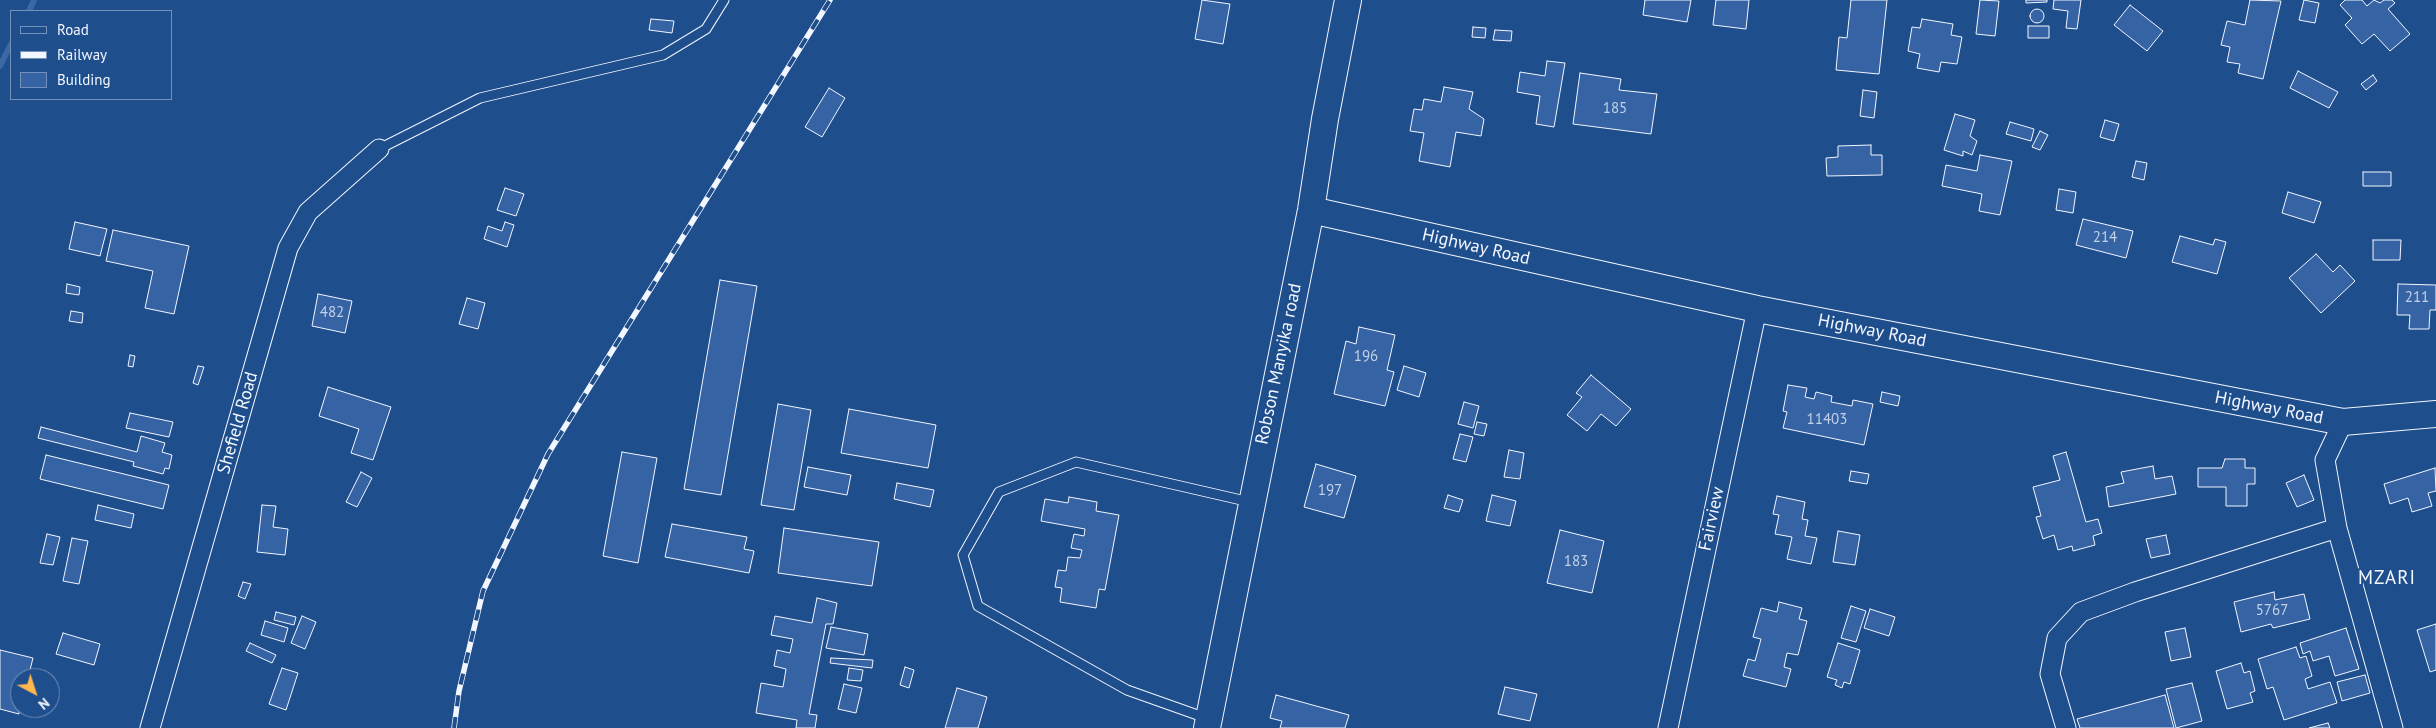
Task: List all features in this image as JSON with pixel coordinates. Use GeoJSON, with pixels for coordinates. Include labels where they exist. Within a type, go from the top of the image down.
{"type":"FeatureCollection","features":[{"type":"Feature","properties":{"kind":"street","name":"Robson Manyika road"},"geometry":{"type":"LineString","coordinates":[[1208,723],[1311,210],[1348,0]]}},
{"type":"Feature","properties":{"kind":"street","name":"Shefield Road"},"geometry":{"type":"LineString","coordinates":[[150,728],[288,248],[308,212],[379,149]]}},
{"type":"Feature","properties":{"kind":"street","name":"Highway Road"},"geometry":{"type":"LineString","coordinates":[[1311,210],[1757,310],[2343,422],[2436,414]]}},
{"type":"Feature","properties":{"kind":"street","name":"Fairview"},"geometry":{"type":"LineString","coordinates":[[1668,728],[1757,310]]}},
{"type":"Feature","properties":{"kind":"street"},"geometry":{"type":"LineString","coordinates":[[2343,422],[2325,460],[2337,528],[2394,728]]}},
{"type":"Feature","properties":{"kind":"street"},"geometry":{"type":"LineString","coordinates":[[2066,728],[2050,674],[2057,638],[2081,612],[2135,592],[2337,528]]}},
{"type":"Feature","properties":{"kind":"lane"},"geometry":{"type":"LineString","coordinates":[[379,149],[480,98],[663,55],[706,29],[724,0]]}},
{"type":"Feature","properties":{"kind":"lane"},"geometry":{"type":"LineString","coordinates":[[1208,723],[1127,690],[978,606],[963,555],[999,492],[1076,462],[1251,502]]}},
{"type":"Feature","properties":{"kind":"building"},"geometry":{"type":"Polygon","coordinates":[[[1202,0],[1230,4],[1223,44],[1195,39],[1202,0]]]}},
{"type":"Feature","properties":{"kind":"building"},"geometry":{"type":"Polygon","coordinates":[[[1645,0],[1691,0],[1687,22],[1643,15],[1645,0]]]}},
{"type":"Feature","properties":{"kind":"building"},"geometry":{"type":"Polygon","coordinates":[[[1716,0],[1749,0],[1746,29],[1713,25],[1716,0]]]}},
{"type":"Feature","properties":{"kind":"building"},"geometry":{"type":"Polygon","coordinates":[[[1851,0],[1887,0],[1879,74],[1836,70],[1839,37],[1847,38],[1851,0]]]}},
{"type":"Feature","properties":{"kind":"building"},"geometry":{"type":"Polygon","coordinates":[[[1980,0],[1999,1],[1995,36],[1976,34],[1980,0]]]}},
{"type":"Feature","properties":{"kind":"building"},"geometry":{"type":"Polygon","coordinates":[[[2026,0],[2047,0],[2047,2],[2026,3],[2026,0]]]}},
{"type":"Feature","properties":{"kind":"building"},"geometry":{"type":"Polygon","coordinates":[[[2054,0],[2081,0],[2077,29],[2066,28],[2068,11],[2053,9],[2054,0]]]}},
{"type":"Feature","properties":{"kind":"building"},"geometry":{"type":"Polygon","coordinates":[[[2250,0],[2281,1],[2263,79],[2238,73],[2240,64],[2227,62],[2230,47],[2221,45],[2227,21],[2245,25],[2250,0]]]}},
{"type":"Feature","properties":{"kind":"building"},"geometry":{"type":"Polygon","coordinates":[[[2304,0],[2319,3],[2315,23],[2299,20],[2304,0]]]}},
{"type":"Feature","properties":{"kind":"building"},"geometry":{"type":"Polygon","coordinates":[[[2345,0],[2362,0],[2367,6],[2374,0],[2380,3],[2384,0],[2392,0],[2395,3],[2388,9],[2410,34],[2390,51],[2374,34],[2362,44],[2345,25],[2352,18],[2340,5],[2345,0]]]}},
{"type":"Feature","properties":{"kind":"building"},"geometry":{"type":"Polygon","coordinates":[[[2130,5],[2163,31],[2147,51],[2114,25],[2130,5]]]}},
{"type":"Feature","properties":{"kind":"building"},"geometry":{"type":"Polygon","coordinates":[[[2034,9],[2040,9],[2044,16],[2040,23],[2034,23],[2030,19],[2030,13],[2034,9]]]}},
{"type":"Feature","properties":{"kind":"building"},"geometry":{"type":"Polygon","coordinates":[[[651,19],[674,21],[672,33],[649,30],[651,19]]]}},
{"type":"Feature","properties":{"kind":"building"},"geometry":{"type":"Polygon","coordinates":[[[1922,19],[1953,24],[1951,35],[1962,37],[1957,64],[1941,62],[1939,72],[1917,68],[1920,54],[1908,51],[1912,27],[1920,28],[1922,19]]]}},
{"type":"Feature","properties":{"kind":"building"},"geometry":{"type":"Polygon","coordinates":[[[2028,26],[2049,26],[2049,38],[2028,38],[2028,26]]]}},
{"type":"Feature","properties":{"kind":"building"},"geometry":{"type":"Polygon","coordinates":[[[1473,27],[1486,28],[1485,38],[1472,37],[1473,27]]]}},
{"type":"Feature","properties":{"kind":"building"},"geometry":{"type":"Polygon","coordinates":[[[1495,30],[1512,31],[1511,41],[1493,40],[1495,30]]]}},
{"type":"Feature","properties":{"kind":"building"},"geometry":{"type":"Polygon","coordinates":[[[1547,61],[1565,63],[1554,127],[1536,124],[1540,96],[1517,92],[1520,72],[1545,76],[1547,61]]]}},
{"type":"Feature","properties":{"kind":"building"},"geometry":{"type":"Polygon","coordinates":[[[2298,71],[2338,92],[2329,108],[2290,88],[2298,71]]]}},
{"type":"Feature","properties":{"kind":"building"},"geometry":{"type":"Polygon","coordinates":[[[1580,73],[1621,79],[1619,90],[1657,94],[1651,134],[1573,124],[1580,73]]]}},
{"type":"Feature","properties":{"kind":"building"},"geometry":{"type":"Polygon","coordinates":[[[2373,75],[2377,81],[2366,90],[2361,84],[2373,75]]]}},
{"type":"Feature","properties":{"kind":"building"},"geometry":{"type":"Polygon","coordinates":[[[1444,87],[1473,92],[1469,109],[1484,119],[1481,136],[1456,132],[1450,167],[1419,161],[1424,133],[1410,131],[1414,109],[1422,110],[1424,99],[1441,102],[1444,87]]]}},
{"type":"Feature","properties":{"kind":"building"},"geometry":{"type":"Polygon","coordinates":[[[829,88],[845,98],[822,137],[805,127],[829,88]]]}},
{"type":"Feature","properties":{"kind":"building"},"geometry":{"type":"Polygon","coordinates":[[[1863,90],[1877,92],[1874,118],[1860,116],[1863,90]]]}},
{"type":"Feature","properties":{"kind":"building"},"geometry":{"type":"Polygon","coordinates":[[[1955,114],[1975,120],[1970,136],[1977,141],[1972,155],[1963,151],[1963,156],[1944,150],[1955,114]]]}},
{"type":"Feature","properties":{"kind":"building"},"geometry":{"type":"Polygon","coordinates":[[[2105,120],[2119,124],[2114,141],[2100,137],[2105,120]]]}},
{"type":"Feature","properties":{"kind":"building"},"geometry":{"type":"Polygon","coordinates":[[[2010,122],[2034,129],[2031,141],[2006,134],[2010,122]]]}},
{"type":"Feature","properties":{"kind":"building"},"geometry":{"type":"Polygon","coordinates":[[[2040,131],[2048,135],[2040,150],[2032,147],[2040,131]]]}},
{"type":"Feature","properties":{"kind":"building"},"geometry":{"type":"Polygon","coordinates":[[[1871,145],[1871,155],[1882,155],[1882,175],[1827,176],[1826,158],[1838,157],[1838,146],[1871,145]]]}},
{"type":"Feature","properties":{"kind":"building"},"geometry":{"type":"Polygon","coordinates":[[[1980,155],[2012,161],[2000,215],[1979,211],[1982,194],[1942,186],[1946,165],[1977,171],[1980,155]]]}},
{"type":"Feature","properties":{"kind":"building"},"geometry":{"type":"Polygon","coordinates":[[[2136,161],[2147,163],[2144,180],[2132,177],[2136,161]]]}},
{"type":"Feature","properties":{"kind":"building"},"geometry":{"type":"Polygon","coordinates":[[[2363,172],[2391,172],[2391,186],[2363,186],[2363,172]]]}},
{"type":"Feature","properties":{"kind":"building"},"geometry":{"type":"Polygon","coordinates":[[[505,188],[524,194],[516,216],[497,210],[505,188]]]}},
{"type":"Feature","properties":{"kind":"building"},"geometry":{"type":"Polygon","coordinates":[[[2059,189],[2076,192],[2073,213],[2056,210],[2059,189]]]}},
{"type":"Feature","properties":{"kind":"building"},"geometry":{"type":"Polygon","coordinates":[[[2288,192],[2321,202],[2314,223],[2282,213],[2288,192]]]}},
{"type":"Feature","properties":{"kind":"building"},"geometry":{"type":"Polygon","coordinates":[[[2083,219],[2133,231],[2126,258],[2076,245],[2083,219]]]}},
{"type":"Feature","properties":{"kind":"building"},"geometry":{"type":"Polygon","coordinates":[[[75,222],[107,229],[100,256],[69,249],[75,222]]]}},
{"type":"Feature","properties":{"kind":"building"},"geometry":{"type":"Polygon","coordinates":[[[505,222],[514,225],[507,247],[484,239],[488,226],[502,231],[505,222]]]}},
{"type":"Feature","properties":{"kind":"building"},"geometry":{"type":"Polygon","coordinates":[[[113,230],[189,246],[174,314],[145,308],[153,271],[106,261],[113,230]]]}},
{"type":"Feature","properties":{"kind":"building"},"geometry":{"type":"Polygon","coordinates":[[[2180,236],[2213,245],[2215,239],[2226,242],[2217,274],[2172,262],[2180,236]]]}},
{"type":"Feature","properties":{"kind":"building"},"geometry":{"type":"Polygon","coordinates":[[[2373,240],[2401,240],[2400,260],[2373,260],[2373,240]]]}},
{"type":"Feature","properties":{"kind":"building"},"geometry":{"type":"Polygon","coordinates":[[[2316,254],[2333,272],[2340,265],[2355,281],[2321,313],[2289,278],[2316,254]]]}},
{"type":"Feature","properties":{"kind":"building"},"geometry":{"type":"Polygon","coordinates":[[[720,280],[757,286],[721,495],[684,489],[720,280]]]}},
{"type":"Feature","properties":{"kind":"building"},"geometry":{"type":"Polygon","coordinates":[[[67,284],[80,287],[79,295],[66,293],[67,284]]]}},
{"type":"Feature","properties":{"kind":"building"},"geometry":{"type":"Polygon","coordinates":[[[2398,284],[2436,285],[2436,310],[2430,310],[2429,329],[2409,329],[2410,315],[2397,315],[2398,284]]]}},
{"type":"Feature","properties":{"kind":"building"},"geometry":{"type":"Polygon","coordinates":[[[318,294],[352,301],[345,333],[312,326],[318,294]]]}},
{"type":"Feature","properties":{"kind":"building"},"geometry":{"type":"Polygon","coordinates":[[[467,298],[485,303],[478,329],[459,324],[467,298]]]}},
{"type":"Feature","properties":{"kind":"building"},"geometry":{"type":"Polygon","coordinates":[[[71,311],[83,313],[82,323],[69,321],[71,311]]]}},
{"type":"Feature","properties":{"kind":"building"},"geometry":{"type":"Polygon","coordinates":[[[1359,327],[1395,335],[1387,370],[1394,372],[1385,406],[1334,394],[1346,341],[1356,344],[1359,327]]]}},
{"type":"Feature","properties":{"kind":"building"},"geometry":{"type":"Polygon","coordinates":[[[130,355],[135,356],[133,367],[128,366],[130,355]]]}},
{"type":"Feature","properties":{"kind":"building"},"geometry":{"type":"Polygon","coordinates":[[[198,366],[204,367],[198,385],[193,383],[198,366]]]}},
{"type":"Feature","properties":{"kind":"building"},"geometry":{"type":"Polygon","coordinates":[[[1404,366],[1426,373],[1419,397],[1397,390],[1404,366]]]}},
{"type":"Feature","properties":{"kind":"building"},"geometry":{"type":"Polygon","coordinates":[[[1591,375],[1631,409],[1616,426],[1601,414],[1587,431],[1567,415],[1582,397],[1576,393],[1591,375]]]}},
{"type":"Feature","properties":{"kind":"building"},"geometry":{"type":"Polygon","coordinates":[[[1788,385],[1807,388],[1805,397],[1814,399],[1816,392],[1832,396],[1831,402],[1852,406],[1853,400],[1873,404],[1864,445],[1783,428],[1787,412],[1783,411],[1788,385]]]}},
{"type":"Feature","properties":{"kind":"building"},"geometry":{"type":"Polygon","coordinates":[[[328,387],[391,407],[373,460],[351,453],[359,429],[319,416],[328,387]]]}},
{"type":"Feature","properties":{"kind":"building"},"geometry":{"type":"Polygon","coordinates":[[[1882,392],[1900,396],[1898,406],[1880,402],[1882,392]]]}},
{"type":"Feature","properties":{"kind":"building"},"geometry":{"type":"Polygon","coordinates":[[[1464,402],[1479,406],[1473,428],[1458,424],[1464,402]]]}},
{"type":"Feature","properties":{"kind":"building"},"geometry":{"type":"Polygon","coordinates":[[[778,404],[811,410],[794,510],[761,505],[778,404]]]}},
{"type":"Feature","properties":{"kind":"building"},"geometry":{"type":"Polygon","coordinates":[[[849,409],[936,425],[928,468],[841,453],[849,409]]]}},
{"type":"Feature","properties":{"kind":"building"},"geometry":{"type":"Polygon","coordinates":[[[130,413],[173,422],[169,437],[126,428],[130,413]]]}},
{"type":"Feature","properties":{"kind":"building"},"geometry":{"type":"Polygon","coordinates":[[[1477,422],[1487,424],[1484,436],[1474,434],[1477,422]]]}},
{"type":"Feature","properties":{"kind":"building"},"geometry":{"type":"Polygon","coordinates":[[[41,427],[137,452],[141,436],[165,443],[162,452],[172,455],[169,469],[165,468],[163,474],[133,466],[134,462],[38,438],[41,427]]]}},
{"type":"Feature","properties":{"kind":"building"},"geometry":{"type":"Polygon","coordinates":[[[1460,434],[1473,437],[1466,462],[1453,459],[1460,434]]]}},
{"type":"Feature","properties":{"kind":"building"},"geometry":{"type":"Polygon","coordinates":[[[1509,450],[1524,453],[1520,479],[1504,477],[1509,450]]]}},
{"type":"Feature","properties":{"kind":"building"},"geometry":{"type":"Polygon","coordinates":[[[622,452],[657,458],[638,563],[603,556],[622,452]]]}},
{"type":"Feature","properties":{"kind":"building"},"geometry":{"type":"Polygon","coordinates":[[[2066,452],[2086,522],[2098,519],[2102,533],[2093,536],[2095,545],[2073,551],[2072,546],[2058,550],[2054,535],[2043,539],[2036,517],[2041,516],[2033,487],[2060,480],[2053,456],[2066,452]]]}},
{"type":"Feature","properties":{"kind":"building"},"geometry":{"type":"Polygon","coordinates":[[[46,455],[169,485],[163,509],[40,479],[46,455]]]}},
{"type":"Feature","properties":{"kind":"building"},"geometry":{"type":"Polygon","coordinates":[[[2225,459],[2245,459],[2245,468],[2255,468],[2255,484],[2247,484],[2247,506],[2226,506],[2226,487],[2198,487],[2198,468],[2222,468],[2225,459]]]}},
{"type":"Feature","properties":{"kind":"building"},"geometry":{"type":"Polygon","coordinates":[[[1316,464],[1356,476],[1344,518],[1304,507],[1316,464]]]}},
{"type":"Feature","properties":{"kind":"building"},"geometry":{"type":"Polygon","coordinates":[[[2153,466],[2155,479],[2172,476],[2176,494],[2109,507],[2106,487],[2124,483],[2121,472],[2153,466]]]}},
{"type":"Feature","properties":{"kind":"building"},"geometry":{"type":"Polygon","coordinates":[[[808,467],[851,475],[847,495],[804,487],[808,467]]]}},
{"type":"Feature","properties":{"kind":"building"},"geometry":{"type":"Polygon","coordinates":[[[2435,468],[2436,491],[2428,493],[2432,506],[2412,512],[2408,498],[2390,504],[2384,484],[2435,468]]]}},
{"type":"Feature","properties":{"kind":"building"},"geometry":{"type":"Polygon","coordinates":[[[1851,471],[1869,474],[1867,484],[1849,481],[1851,471]]]}},
{"type":"Feature","properties":{"kind":"building"},"geometry":{"type":"Polygon","coordinates":[[[361,472],[372,478],[357,507],[346,502],[361,472]]]}},
{"type":"Feature","properties":{"kind":"building"},"geometry":{"type":"Polygon","coordinates":[[[2304,475],[2314,500],[2297,507],[2286,483],[2304,475]]]}},
{"type":"Feature","properties":{"kind":"building"},"geometry":{"type":"Polygon","coordinates":[[[897,483],[934,490],[930,507],[894,499],[897,483]]]}},
{"type":"Feature","properties":{"kind":"building"},"geometry":{"type":"Polygon","coordinates":[[[1448,495],[1463,500],[1459,512],[1444,508],[1448,495]]]}},
{"type":"Feature","properties":{"kind":"building"},"geometry":{"type":"Polygon","coordinates":[[[1492,495],[1516,501],[1510,526],[1486,521],[1492,495]]]}},
{"type":"Feature","properties":{"kind":"building"},"geometry":{"type":"Polygon","coordinates":[[[1777,496],[1805,502],[1802,519],[1808,520],[1805,536],[1817,538],[1811,564],[1787,559],[1792,537],[1775,534],[1779,515],[1773,514],[1777,496]]]}},
{"type":"Feature","properties":{"kind":"building"},"geometry":{"type":"Polygon","coordinates":[[[1069,497],[1097,502],[1096,511],[1119,515],[1105,590],[1099,589],[1096,608],[1060,602],[1062,588],[1055,587],[1058,570],[1066,571],[1068,557],[1080,558],[1082,550],[1071,548],[1074,534],[1084,536],[1085,529],[1041,521],[1045,499],[1068,503],[1069,497]]]}},
{"type":"Feature","properties":{"kind":"building"},"geometry":{"type":"Polygon","coordinates":[[[98,505],[134,514],[131,528],[95,520],[98,505]]]}},
{"type":"Feature","properties":{"kind":"building"},"geometry":{"type":"Polygon","coordinates":[[[262,505],[276,506],[273,527],[288,529],[285,555],[257,552],[262,505]]]}},
{"type":"Feature","properties":{"kind":"building"},"geometry":{"type":"Polygon","coordinates":[[[672,524],[747,537],[744,549],[754,551],[749,573],[665,557],[672,524]]]}},
{"type":"Feature","properties":{"kind":"building"},"geometry":{"type":"Polygon","coordinates":[[[784,528],[879,542],[872,586],[778,573],[784,528]]]}},
{"type":"Feature","properties":{"kind":"building"},"geometry":{"type":"Polygon","coordinates":[[[1560,530],[1604,541],[1592,593],[1547,583],[1560,530]]]}},
{"type":"Feature","properties":{"kind":"building"},"geometry":{"type":"Polygon","coordinates":[[[1838,531],[1860,535],[1855,565],[1833,562],[1838,531]]]}},
{"type":"Feature","properties":{"kind":"building"},"geometry":{"type":"Polygon","coordinates":[[[47,534],[60,537],[53,565],[40,563],[47,534]]]}},
{"type":"Feature","properties":{"kind":"building"},"geometry":{"type":"Polygon","coordinates":[[[2166,535],[2170,554],[2151,558],[2146,539],[2166,535]]]}},
{"type":"Feature","properties":{"kind":"building"},"geometry":{"type":"Polygon","coordinates":[[[72,538],[88,541],[79,584],[63,581],[72,538]]]}},
{"type":"Feature","properties":{"kind":"building"},"geometry":{"type":"Polygon","coordinates":[[[243,582],[251,584],[245,599],[238,596],[243,582]]]}},
{"type":"Feature","properties":{"kind":"building"},"geometry":{"type":"Polygon","coordinates":[[[2274,592],[2275,600],[2304,594],[2310,619],[2273,628],[2271,624],[2241,632],[2234,602],[2274,592]]]}},
{"type":"Feature","properties":{"kind":"building"},"geometry":{"type":"Polygon","coordinates":[[[817,598],[837,603],[833,624],[826,624],[809,714],[817,715],[815,728],[796,728],[797,720],[756,713],[761,683],[783,687],[786,669],[774,666],[777,650],[790,653],[793,639],[771,635],[775,616],[812,623],[817,598]]]}},
{"type":"Feature","properties":{"kind":"building"},"geometry":{"type":"Polygon","coordinates":[[[1779,602],[1802,608],[1799,619],[1807,621],[1798,655],[1787,653],[1784,667],[1791,669],[1786,687],[1743,676],[1748,659],[1755,661],[1761,639],[1753,637],[1761,608],[1777,612],[1779,602]]]}},
{"type":"Feature","properties":{"kind":"building"},"geometry":{"type":"Polygon","coordinates":[[[1851,606],[1866,611],[1856,642],[1841,638],[1851,606]]]}},
{"type":"Feature","properties":{"kind":"building"},"geometry":{"type":"Polygon","coordinates":[[[1870,609],[1895,617],[1889,636],[1864,628],[1870,609]]]}},
{"type":"Feature","properties":{"kind":"building"},"geometry":{"type":"Polygon","coordinates":[[[276,612],[296,617],[294,625],[274,620],[276,612]]]}},
{"type":"Feature","properties":{"kind":"building"},"geometry":{"type":"Polygon","coordinates":[[[302,616],[316,622],[305,649],[291,643],[302,616]]]}},
{"type":"Feature","properties":{"kind":"building"},"geometry":{"type":"Polygon","coordinates":[[[265,621],[288,628],[284,642],[261,635],[265,621]]]}},
{"type":"Feature","properties":{"kind":"building"},"geometry":{"type":"Polygon","coordinates":[[[2436,624],[2436,670],[2430,672],[2417,630],[2436,624]]]}},
{"type":"Feature","properties":{"kind":"building"},"geometry":{"type":"Polygon","coordinates":[[[831,627],[868,634],[864,655],[826,648],[831,627]]]}},
{"type":"Feature","properties":{"kind":"building"},"geometry":{"type":"Polygon","coordinates":[[[2185,628],[2191,657],[2171,661],[2165,632],[2185,628]]]}},
{"type":"Feature","properties":{"kind":"building"},"geometry":{"type":"Polygon","coordinates":[[[2346,628],[2359,669],[2335,676],[2329,656],[2313,661],[2310,651],[2303,654],[2300,643],[2346,628]]]}},
{"type":"Feature","properties":{"kind":"building"},"geometry":{"type":"Polygon","coordinates":[[[63,633],[100,644],[94,665],[56,654],[63,633]]]}},
{"type":"Feature","properties":{"kind":"building"},"geometry":{"type":"Polygon","coordinates":[[[250,643],[276,655],[272,663],[246,651],[250,643]]]}},
{"type":"Feature","properties":{"kind":"building"},"geometry":{"type":"Polygon","coordinates":[[[1838,643],[1860,650],[1850,684],[1844,682],[1842,688],[1835,685],[1837,680],[1827,677],[1838,643]]]}},
{"type":"Feature","properties":{"kind":"building"},"geometry":{"type":"Polygon","coordinates":[[[2296,647],[2300,658],[2306,656],[2312,676],[2305,679],[2308,689],[2330,682],[2337,703],[2284,720],[2273,687],[2267,689],[2258,659],[2296,647]]]}},
{"type":"Feature","properties":{"kind":"building"},"geometry":{"type":"Polygon","coordinates":[[[0,650],[33,658],[30,668],[10,668],[10,712],[0,709],[0,650]]]}},
{"type":"Feature","properties":{"kind":"building"},"geometry":{"type":"Polygon","coordinates":[[[831,658],[873,660],[872,668],[830,663],[831,658]]]}},
{"type":"Feature","properties":{"kind":"building"},"geometry":{"type":"Polygon","coordinates":[[[2241,663],[2244,673],[2250,671],[2255,691],[2250,693],[2253,702],[2227,709],[2216,671],[2241,663]]]}},
{"type":"Feature","properties":{"kind":"building"},"geometry":{"type":"Polygon","coordinates":[[[905,667],[914,670],[909,688],[900,685],[905,667]]]}},
{"type":"Feature","properties":{"kind":"building"},"geometry":{"type":"Polygon","coordinates":[[[282,668],[298,673],[286,710],[269,704],[282,668]]]}},
{"type":"Feature","properties":{"kind":"building"},"geometry":{"type":"Polygon","coordinates":[[[849,668],[863,670],[861,681],[847,680],[849,668]]]}},
{"type":"Feature","properties":{"kind":"building"},"geometry":{"type":"Polygon","coordinates":[[[2365,675],[2370,693],[2342,701],[2337,682],[2365,675]]]}},
{"type":"Feature","properties":{"kind":"building"},"geometry":{"type":"Polygon","coordinates":[[[2192,683],[2202,721],[2176,728],[2166,689],[2192,683]]]}},
{"type":"Feature","properties":{"kind":"building"},"geometry":{"type":"Polygon","coordinates":[[[844,684],[862,688],[856,713],[838,709],[844,684]]]}},
{"type":"Feature","properties":{"kind":"building"},"geometry":{"type":"Polygon","coordinates":[[[1505,687],[1537,694],[1530,721],[1498,714],[1505,687]]]}},
{"type":"Feature","properties":{"kind":"building"},"geometry":{"type":"Polygon","coordinates":[[[957,688],[987,697],[978,728],[945,728],[957,688]]]}},
{"type":"Feature","properties":{"kind":"building"},"geometry":{"type":"Polygon","coordinates":[[[1276,695],[1349,715],[1345,728],[1280,728],[1282,721],[1270,718],[1276,695]]]}},
{"type":"Feature","properties":{"kind":"building"},"geometry":{"type":"Polygon","coordinates":[[[2165,695],[2174,728],[2080,728],[2077,719],[2165,695]]]}},
{"type":"Feature","properties":{"kind":"building"},"geometry":{"type":"Polygon","coordinates":[[[2328,723],[2330,728],[2309,728],[2328,723]]]}},
{"type":"Feature","properties":{"kind":"waterway"},"geometry":{"type":"LineString","coordinates":[[29,10],[34,0]]}},
{"type":"Feature","properties":{"kind":"waterway"},"geometry":{"type":"LineString","coordinates":[[0,66],[10,46]]}},
{"type":"Feature","properties":{"kind":"railway"},"geometry":{"type":"LineString","coordinates":[[454,728],[459,691],[483,591],[548,454],[830,0]]}},
{"type":"Feature","properties":{"kind":"district","name":"MZARI"},"geometry":{"type":"Point","coordinates":[2387,579]}}]}
